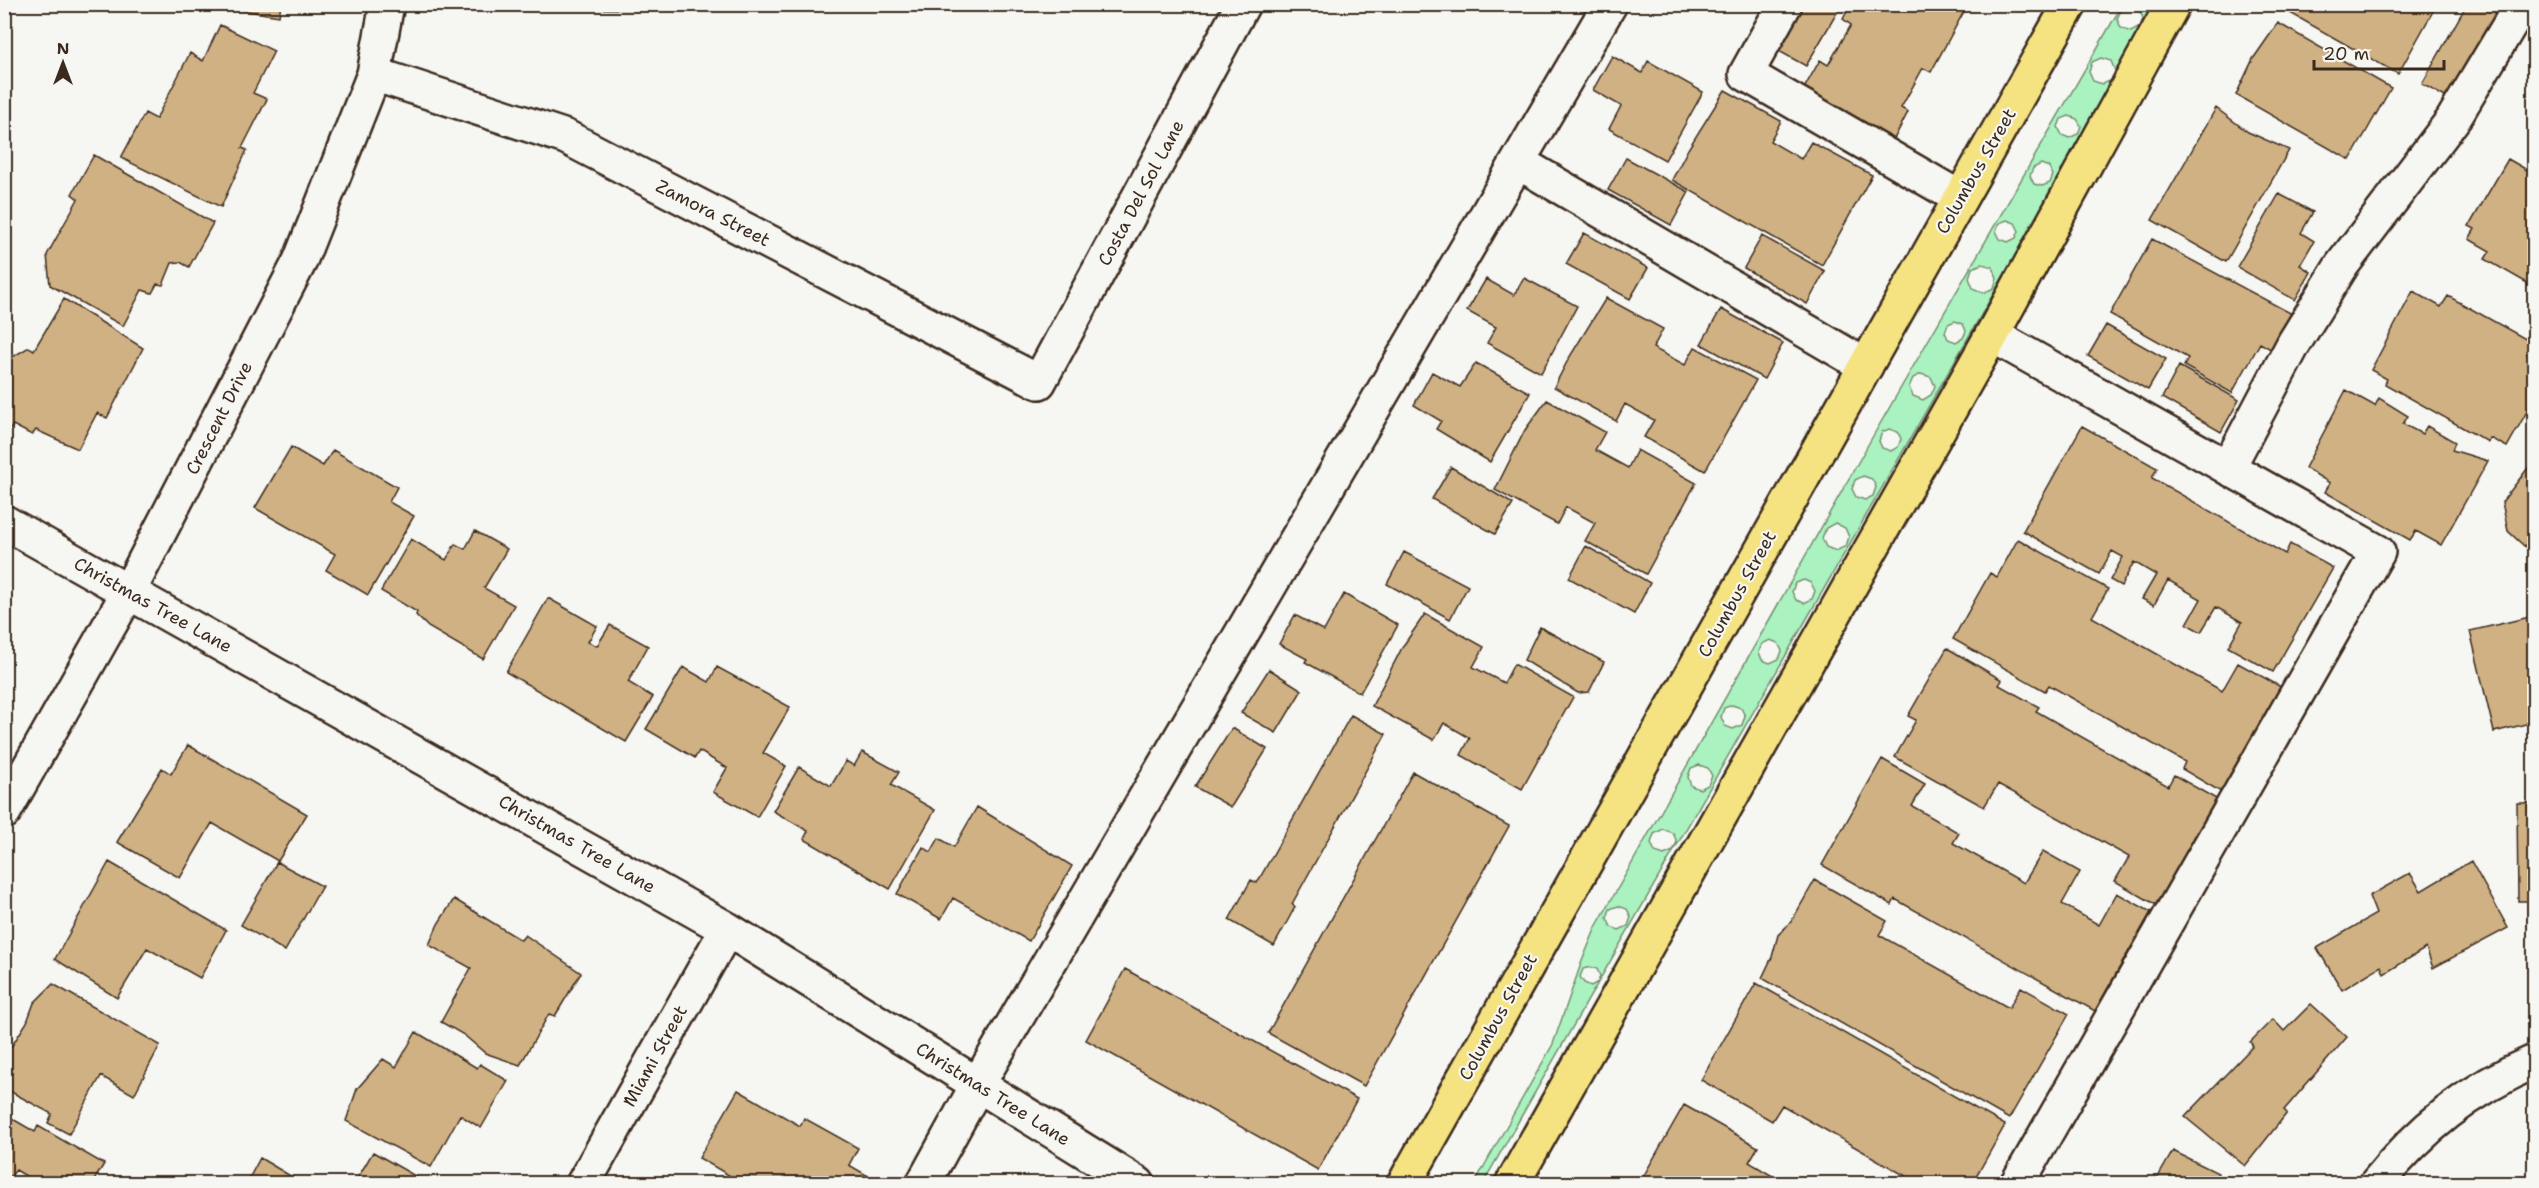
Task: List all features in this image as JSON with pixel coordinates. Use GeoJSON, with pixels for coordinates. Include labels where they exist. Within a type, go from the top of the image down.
{"type":"FeatureCollection","features":[{"type":"Feature","properties":{"kind":"main road","name":"Columbus Street"},"geometry":{"type":"LineString","coordinates":[[1404,1184],[2070,4]]}},
{"type":"Feature","properties":{"kind":"main road"},"geometry":{"type":"LineString","coordinates":[[1512,1184],[1992,335],[2174,4]]}},
{"type":"Feature","properties":{"kind":"street","name":"Crescent Drive"},"geometry":{"type":"LineString","coordinates":[[4,812],[129,591],[300,261],[374,74],[387,4]]}},
{"type":"Feature","properties":{"kind":"street","name":"Costa Del Sol Lane"},"geometry":{"type":"LineString","coordinates":[[1040,382],[1243,4]]}},
{"type":"Feature","properties":{"kind":"street"},"geometry":{"type":"LineString","coordinates":[[923,1184],[978,1084],[1610,4]]}},
{"type":"Feature","properties":{"kind":"street"},"geometry":{"type":"LineString","coordinates":[[1785,4],[1746,74],[1960,198]]}},
{"type":"Feature","properties":{"kind":"street"},"geometry":{"type":"LineString","coordinates":[[2228,468],[2294,343],[2342,265],[2452,121],[2522,4]]}},
{"type":"Feature","properties":{"kind":"street","name":"Zamora Street"},"geometry":{"type":"LineString","coordinates":[[374,74],[566,136],[1040,382]]}},
{"type":"Feature","properties":{"kind":"street"},"geometry":{"type":"LineString","coordinates":[[1518,162],[1866,366]]}},
{"type":"Feature","properties":{"kind":"street"},"geometry":{"type":"LineString","coordinates":[[1992,335],[2378,552],[2017,1184]]}},
{"type":"Feature","properties":{"kind":"street","name":"Christmas Tree Lane"},"geometry":{"type":"LineString","coordinates":[[4,522],[727,929],[1138,1184]]}},
{"type":"Feature","properties":{"kind":"street","name":"Miami Street"},"geometry":{"type":"LineString","coordinates":[[583,1184],[727,929]]}},
{"type":"Feature","properties":{"kind":"street"},"geometry":{"type":"LineString","coordinates":[[2376,1184],[2398,1156],[2444,1113],[2502,1076],[2535,1062]]}},
{"type":"Feature","properties":{"kind":"green space"},"geometry":{"type":"Polygon","coordinates":[[[2122,5],[2159,5],[1483,1183],[1474,1184],[1553,1044],[1596,927],[1869,443],[2122,5]],[[2130,6],[2121,10],[2117,19],[2121,28],[2131,32],[2140,27],[2143,18],[2139,9],[2130,6]],[[2101,58],[2092,62],[2089,72],[2093,81],[2102,84],[2112,80],[2115,71],[2111,61],[2101,58]],[[2069,116],[2061,119],[2058,127],[2062,135],[2069,138],[2078,134],[2081,126],[2077,119],[2069,116]],[[2041,164],[2033,168],[2030,176],[2034,184],[2042,186],[2050,183],[2053,175],[2049,167],[2041,164]],[[2007,220],[1999,223],[1996,231],[2000,239],[2008,242],[2016,238],[2019,231],[2015,223],[2007,220]],[[1982,264],[1972,268],[1969,278],[1973,288],[1983,293],[1994,288],[1997,278],[1993,267],[1982,264]],[[1955,321],[1948,324],[1945,332],[1948,339],[1956,342],[1963,338],[1966,331],[1963,324],[1955,321]],[[1921,374],[1913,378],[1909,387],[1913,396],[1923,400],[1931,395],[1935,386],[1931,377],[1921,374]],[[1889,429],[1882,432],[1879,441],[1882,448],[1891,451],[1898,447],[1901,439],[1898,432],[1889,429]],[[1863,476],[1855,480],[1852,489],[1856,497],[1865,500],[1873,496],[1876,487],[1872,479],[1863,476]],[[1835,523],[1826,528],[1822,538],[1826,547],[1836,551],[1846,546],[1849,537],[1845,528],[1835,523]],[[1804,580],[1795,583],[1792,592],[1796,600],[1804,603],[1812,599],[1815,591],[1811,583],[1804,580]],[[1770,640],[1762,644],[1759,652],[1762,660],[1770,663],[1779,659],[1782,651],[1778,643],[1770,640]],[[1732,705],[1724,708],[1721,717],[1725,726],[1733,729],[1742,725],[1745,716],[1741,708],[1732,705]],[[1699,765],[1691,768],[1688,777],[1691,786],[1700,789],[1708,785],[1712,776],[1708,768],[1699,765]],[[1663,829],[1654,834],[1651,843],[1655,852],[1664,855],[1673,851],[1677,842],[1673,833],[1663,829]],[[1618,906],[1610,909],[1607,918],[1611,927],[1619,930],[1628,926],[1631,917],[1627,909],[1618,906]],[[1590,967],[1583,969],[1580,977],[1584,983],[1591,986],[1598,982],[1600,976],[1597,969],[1590,967]]]}},
{"type":"Feature","properties":{"kind":"building"},"geometry":{"type":"Polygon","coordinates":[[[204,4],[281,4],[279,16],[204,4]]]}},
{"type":"Feature","properties":{"kind":"building"},"geometry":{"type":"Polygon","coordinates":[[[533,4],[644,4],[644,9],[533,8],[533,4]]]}},
{"type":"Feature","properties":{"kind":"building"},"geometry":{"type":"Polygon","coordinates":[[[1804,4],[1842,4],[1806,66],[1777,50],[1804,4]]]}},
{"type":"Feature","properties":{"kind":"building"},"geometry":{"type":"Polygon","coordinates":[[[1851,4],[1968,4],[1931,72],[1923,68],[1901,108],[1908,112],[1894,139],[1870,126],[1866,132],[1802,92],[1820,60],[1828,65],[1851,25],[1843,19],[1851,4]]]}},
{"type":"Feature","properties":{"kind":"building"},"geometry":{"type":"Polygon","coordinates":[[[2285,4],[2437,4],[2398,74],[2283,9],[2285,4]]]}},
{"type":"Feature","properties":{"kind":"building"},"geometry":{"type":"Polygon","coordinates":[[[2467,4],[2491,4],[2505,12],[2454,102],[2422,84],[2467,4]]]}},
{"type":"Feature","properties":{"kind":"building"},"geometry":{"type":"Polygon","coordinates":[[[2278,23],[2391,88],[2350,160],[2236,95],[2253,59],[2278,23]]]}},
{"type":"Feature","properties":{"kind":"building"},"geometry":{"type":"Polygon","coordinates":[[[220,25],[274,51],[253,93],[267,99],[242,148],[247,150],[221,207],[121,158],[145,113],[156,119],[190,53],[203,61],[220,25]]]}},
{"type":"Feature","properties":{"kind":"building"},"geometry":{"type":"Polygon","coordinates":[[[1612,56],[1642,73],[1648,61],[1703,92],[1665,160],[1609,129],[1621,106],[1593,90],[1612,56]]]}},
{"type":"Feature","properties":{"kind":"building"},"geometry":{"type":"Polygon","coordinates":[[[1725,90],[1781,121],[1770,141],[1801,159],[1811,142],[1872,175],[1822,265],[1672,180],[1688,149],[1725,90]]]}},
{"type":"Feature","properties":{"kind":"building"},"geometry":{"type":"Polygon","coordinates":[[[2216,108],[2248,132],[2289,150],[2226,262],[2152,220],[2216,108]]]}},
{"type":"Feature","properties":{"kind":"building"},"geometry":{"type":"Polygon","coordinates":[[[94,155],[213,223],[189,267],[180,262],[172,263],[163,285],[157,284],[152,293],[142,290],[123,326],[50,285],[47,255],[78,199],[72,194],[94,155]]]}},
{"type":"Feature","properties":{"kind":"building"},"geometry":{"type":"Polygon","coordinates":[[[1626,158],[1689,192],[1671,225],[1608,190],[1626,158]]]}},
{"type":"Feature","properties":{"kind":"building"},"geometry":{"type":"Polygon","coordinates":[[[2508,159],[2534,174],[2534,287],[2485,259],[2490,251],[2469,239],[2475,229],[2469,226],[2508,159]]]}},
{"type":"Feature","properties":{"kind":"building"},"geometry":{"type":"Polygon","coordinates":[[[2279,194],[2313,212],[2301,233],[2314,241],[2300,265],[2311,272],[2295,300],[2237,267],[2279,194]]]}},
{"type":"Feature","properties":{"kind":"building"},"geometry":{"type":"Polygon","coordinates":[[[1584,233],[1648,268],[1630,299],[1566,264],[1584,233]]]}},
{"type":"Feature","properties":{"kind":"building"},"geometry":{"type":"Polygon","coordinates":[[[1762,236],[1825,271],[1807,304],[1744,268],[1762,236]]]}},
{"type":"Feature","properties":{"kind":"building"},"geometry":{"type":"Polygon","coordinates":[[[2152,239],[2294,315],[2274,351],[2260,343],[2232,393],[2184,366],[2188,358],[2110,314],[2152,239]]]}},
{"type":"Feature","properties":{"kind":"building"},"geometry":{"type":"Polygon","coordinates":[[[1524,278],[1577,306],[1541,373],[1487,343],[1496,327],[1467,311],[1486,279],[1514,295],[1524,278]]]}},
{"type":"Feature","properties":{"kind":"building"},"geometry":{"type":"Polygon","coordinates":[[[2413,291],[2441,307],[2448,296],[2533,343],[2527,354],[2534,359],[2534,399],[2507,447],[2490,438],[2488,442],[2385,384],[2387,379],[2371,370],[2413,291]]]}},
{"type":"Feature","properties":{"kind":"building"},"geometry":{"type":"Polygon","coordinates":[[[1606,298],[1663,329],[1653,348],[1685,365],[1695,347],[1756,380],[1705,471],[1644,437],[1654,420],[1625,404],[1616,421],[1554,387],[1606,298]]]}},
{"type":"Feature","properties":{"kind":"building"},"geometry":{"type":"Polygon","coordinates":[[[64,299],[143,348],[107,418],[97,413],[78,449],[36,430],[32,435],[13,425],[10,430],[4,427],[4,362],[29,347],[34,350],[64,299]]]}},
{"type":"Feature","properties":{"kind":"building"},"geometry":{"type":"Polygon","coordinates":[[[1721,309],[1783,343],[1764,379],[1701,344],[1721,309]]]}},
{"type":"Feature","properties":{"kind":"building"},"geometry":{"type":"Polygon","coordinates":[[[2106,325],[2166,359],[2148,390],[2088,356],[2106,325]]]}},
{"type":"Feature","properties":{"kind":"building"},"geometry":{"type":"Polygon","coordinates":[[[1476,363],[1530,393],[1490,462],[1436,429],[1441,421],[1414,405],[1432,372],[1460,387],[1476,363]]]}},
{"type":"Feature","properties":{"kind":"building"},"geometry":{"type":"Polygon","coordinates":[[[2179,366],[2239,400],[2221,432],[2162,398],[2179,366]]]}},
{"type":"Feature","properties":{"kind":"building"},"geometry":{"type":"Polygon","coordinates":[[[2346,390],[2375,406],[2379,398],[2408,416],[2403,424],[2422,434],[2427,426],[2455,442],[2452,450],[2488,461],[2441,545],[2416,531],[2410,540],[2325,492],[2330,483],[2305,468],[2346,390]]]}},
{"type":"Feature","properties":{"kind":"building"},"geometry":{"type":"Polygon","coordinates":[[[1547,400],[1605,432],[1595,450],[1628,468],[1637,450],[1696,483],[1646,574],[1585,541],[1595,523],[1566,507],[1557,524],[1495,490],[1525,430],[1547,400]]]}},
{"type":"Feature","properties":{"kind":"building"},"geometry":{"type":"Polygon","coordinates":[[[2082,426],[2157,468],[2152,478],[2285,554],[2290,544],[2333,568],[2273,672],[2228,647],[2242,622],[2216,607],[2201,632],[2187,624],[2201,599],[2168,580],[2154,605],[2142,599],[2156,575],[2134,562],[2121,586],[2110,580],[2123,557],[2112,551],[2099,574],[2023,531],[2082,426]]]}},
{"type":"Feature","properties":{"kind":"building"},"geometry":{"type":"Polygon","coordinates":[[[291,447],[323,466],[333,450],[397,487],[389,502],[414,516],[368,595],[326,570],[335,554],[255,508],[291,447]]]}},
{"type":"Feature","properties":{"kind":"building"},"geometry":{"type":"Polygon","coordinates":[[[2534,460],[2534,551],[2524,546],[2508,531],[2502,502],[2534,460]]]}},
{"type":"Feature","properties":{"kind":"building"},"geometry":{"type":"Polygon","coordinates":[[[1451,467],[1513,504],[1495,534],[1432,499],[1451,467]]]}},
{"type":"Feature","properties":{"kind":"building"},"geometry":{"type":"Polygon","coordinates":[[[475,531],[507,549],[484,588],[514,605],[483,659],[428,627],[416,615],[417,612],[381,591],[411,539],[446,560],[455,544],[465,549],[475,531]]]}},
{"type":"Feature","properties":{"kind":"building"},"geometry":{"type":"Polygon","coordinates":[[[2018,539],[2108,589],[2092,617],[2222,691],[2238,663],[2281,687],[2221,792],[2182,769],[2185,762],[2049,685],[2045,691],[1953,639],[1990,573],[1997,577],[2018,539]]]}},
{"type":"Feature","properties":{"kind":"building"},"geometry":{"type":"Polygon","coordinates":[[[1586,546],[1650,583],[1634,614],[1569,578],[1586,546]]]}},
{"type":"Feature","properties":{"kind":"building"},"geometry":{"type":"Polygon","coordinates":[[[1404,552],[1468,586],[1450,619],[1387,584],[1404,552]]]}},
{"type":"Feature","properties":{"kind":"building"},"geometry":{"type":"Polygon","coordinates":[[[1344,594],[1398,625],[1360,693],[1305,662],[1307,659],[1279,644],[1295,615],[1324,631],[1344,594]]]}},
{"type":"Feature","properties":{"kind":"building"},"geometry":{"type":"Polygon","coordinates":[[[548,598],[597,626],[588,642],[597,646],[610,625],[648,646],[628,682],[653,697],[626,742],[506,672],[548,598]]]}},
{"type":"Feature","properties":{"kind":"building"},"geometry":{"type":"Polygon","coordinates":[[[1425,614],[1484,647],[1473,667],[1504,683],[1514,664],[1573,697],[1522,789],[1461,755],[1470,738],[1444,723],[1434,740],[1372,706],[1403,646],[1425,614]]]}},
{"type":"Feature","properties":{"kind":"building"},"geometry":{"type":"Polygon","coordinates":[[[2534,616],[2534,722],[2494,732],[2470,631],[2534,616]]]}},
{"type":"Feature","properties":{"kind":"building"},"geometry":{"type":"Polygon","coordinates":[[[1540,627],[1604,662],[1589,692],[1578,693],[1524,660],[1540,627]]]}},
{"type":"Feature","properties":{"kind":"building"},"geometry":{"type":"Polygon","coordinates":[[[1947,648],[2002,680],[1999,685],[2039,707],[2036,711],[2168,786],[2174,775],[2218,800],[2158,906],[2115,881],[2129,857],[1998,784],[1984,807],[1895,757],[1916,720],[1908,716],[1947,648]]]}},
{"type":"Feature","properties":{"kind":"building"},"geometry":{"type":"Polygon","coordinates":[[[683,667],[709,682],[717,667],[790,707],[763,753],[786,766],[757,817],[713,792],[727,768],[699,751],[695,758],[646,729],[683,667]]]}},
{"type":"Feature","properties":{"kind":"building"},"geometry":{"type":"Polygon","coordinates":[[[1269,669],[1302,690],[1276,733],[1241,713],[1269,669]]]}},
{"type":"Feature","properties":{"kind":"building"},"geometry":{"type":"Polygon","coordinates":[[[1351,715],[1386,734],[1292,904],[1295,907],[1274,946],[1229,920],[1251,880],[1257,883],[1351,715]]]}},
{"type":"Feature","properties":{"kind":"building"},"geometry":{"type":"Polygon","coordinates":[[[1232,728],[1267,749],[1231,807],[1195,787],[1232,728]]]}},
{"type":"Feature","properties":{"kind":"building"},"geometry":{"type":"Polygon","coordinates":[[[188,745],[307,814],[278,861],[212,823],[180,878],[117,842],[162,768],[171,774],[188,745]]]}},
{"type":"Feature","properties":{"kind":"building"},"geometry":{"type":"Polygon","coordinates":[[[862,752],[899,772],[891,785],[935,810],[890,889],[804,839],[808,831],[773,811],[799,767],[831,786],[846,761],[854,766],[862,752]]]}},
{"type":"Feature","properties":{"kind":"building"},"geometry":{"type":"Polygon","coordinates":[[[1882,759],[1925,784],[1912,806],[1959,833],[1953,843],[2024,883],[2043,851],[2080,872],[2062,904],[2099,925],[2117,893],[2151,912],[2095,1011],[1895,899],[1892,905],[1822,865],[1882,759]]]}},
{"type":"Feature","properties":{"kind":"building"},"geometry":{"type":"Polygon","coordinates":[[[1413,772],[1509,826],[1364,1086],[1268,1033],[1413,772]]]}},
{"type":"Feature","properties":{"kind":"building"},"geometry":{"type":"Polygon","coordinates":[[[2517,803],[2534,803],[2534,901],[2518,901],[2517,803]]]}},
{"type":"Feature","properties":{"kind":"building"},"geometry":{"type":"Polygon","coordinates":[[[977,807],[1072,866],[1029,941],[953,898],[941,919],[897,894],[923,847],[931,852],[939,838],[954,847],[977,807]]]}},
{"type":"Feature","properties":{"kind":"building"},"geometry":{"type":"Polygon","coordinates":[[[2471,861],[2508,928],[2433,968],[2426,948],[2384,974],[2381,966],[2342,990],[2317,948],[2376,914],[2369,896],[2410,873],[2421,891],[2471,861]]]}},
{"type":"Feature","properties":{"kind":"building"},"geometry":{"type":"Polygon","coordinates":[[[109,862],[226,930],[200,978],[147,948],[117,998],[55,959],[109,862]]]}},
{"type":"Feature","properties":{"kind":"building"},"geometry":{"type":"Polygon","coordinates":[[[277,862],[322,886],[285,951],[241,925],[277,862]]]}},
{"type":"Feature","properties":{"kind":"building"},"geometry":{"type":"Polygon","coordinates":[[[1815,880],[1887,921],[1879,935],[2009,1008],[2021,987],[2069,1014],[2009,1119],[1762,978],[1772,957],[1778,935],[1791,922],[1815,880]]]}},
{"type":"Feature","properties":{"kind":"building"},"geometry":{"type":"Polygon","coordinates":[[[454,899],[521,940],[525,935],[581,973],[555,1016],[549,1014],[520,1065],[485,1053],[464,1035],[441,1022],[471,968],[429,945],[438,924],[454,899]]]}},
{"type":"Feature","properties":{"kind":"building"},"geometry":{"type":"Polygon","coordinates":[[[1125,969],[1357,1099],[1318,1170],[1086,1040],[1125,969]]]}},
{"type":"Feature","properties":{"kind":"building"},"geometry":{"type":"Polygon","coordinates":[[[1756,983],[2005,1125],[1972,1184],[1908,1184],[1911,1179],[1782,1105],[1772,1121],[1701,1080],[1756,983]]]}},
{"type":"Feature","properties":{"kind":"building"},"geometry":{"type":"Polygon","coordinates":[[[53,984],[160,1045],[134,1095],[101,1076],[69,1134],[48,1123],[52,1114],[4,1088],[4,1058],[27,1022],[34,1003],[53,984]]]}},
{"type":"Feature","properties":{"kind":"building"},"geometry":{"type":"Polygon","coordinates":[[[2311,1004],[2347,1037],[2284,1110],[2287,1113],[2245,1166],[2185,1117],[2253,1046],[2250,1042],[2273,1019],[2284,1031],[2311,1004]]]}},
{"type":"Feature","properties":{"kind":"building"},"geometry":{"type":"Polygon","coordinates":[[[416,1032],[477,1068],[480,1064],[508,1081],[481,1128],[460,1115],[431,1167],[346,1121],[357,1089],[383,1059],[396,1067],[416,1032]]]}},
{"type":"Feature","properties":{"kind":"building"},"geometry":{"type":"Polygon","coordinates":[[[738,1090],[800,1126],[804,1118],[858,1148],[849,1165],[882,1184],[744,1184],[699,1158],[738,1090]]]}},
{"type":"Feature","properties":{"kind":"building"},"geometry":{"type":"Polygon","coordinates":[[[1684,1105],[1758,1147],[1749,1162],[1786,1184],[1639,1184],[1684,1105]]]}},
{"type":"Feature","properties":{"kind":"building"},"geometry":{"type":"Polygon","coordinates":[[[4,1114],[35,1132],[38,1126],[104,1164],[92,1184],[39,1184],[16,1170],[4,1184],[4,1114]]]}},
{"type":"Feature","properties":{"kind":"building"},"geometry":{"type":"Polygon","coordinates":[[[2173,1151],[2218,1173],[2213,1184],[2154,1184],[2173,1151]]]}},
{"type":"Feature","properties":{"kind":"building"},"geometry":{"type":"Polygon","coordinates":[[[373,1152],[429,1184],[354,1184],[373,1152]]]}},
{"type":"Feature","properties":{"kind":"building"},"geometry":{"type":"Polygon","coordinates":[[[260,1158],[304,1184],[246,1184],[260,1158]]]}}]}
